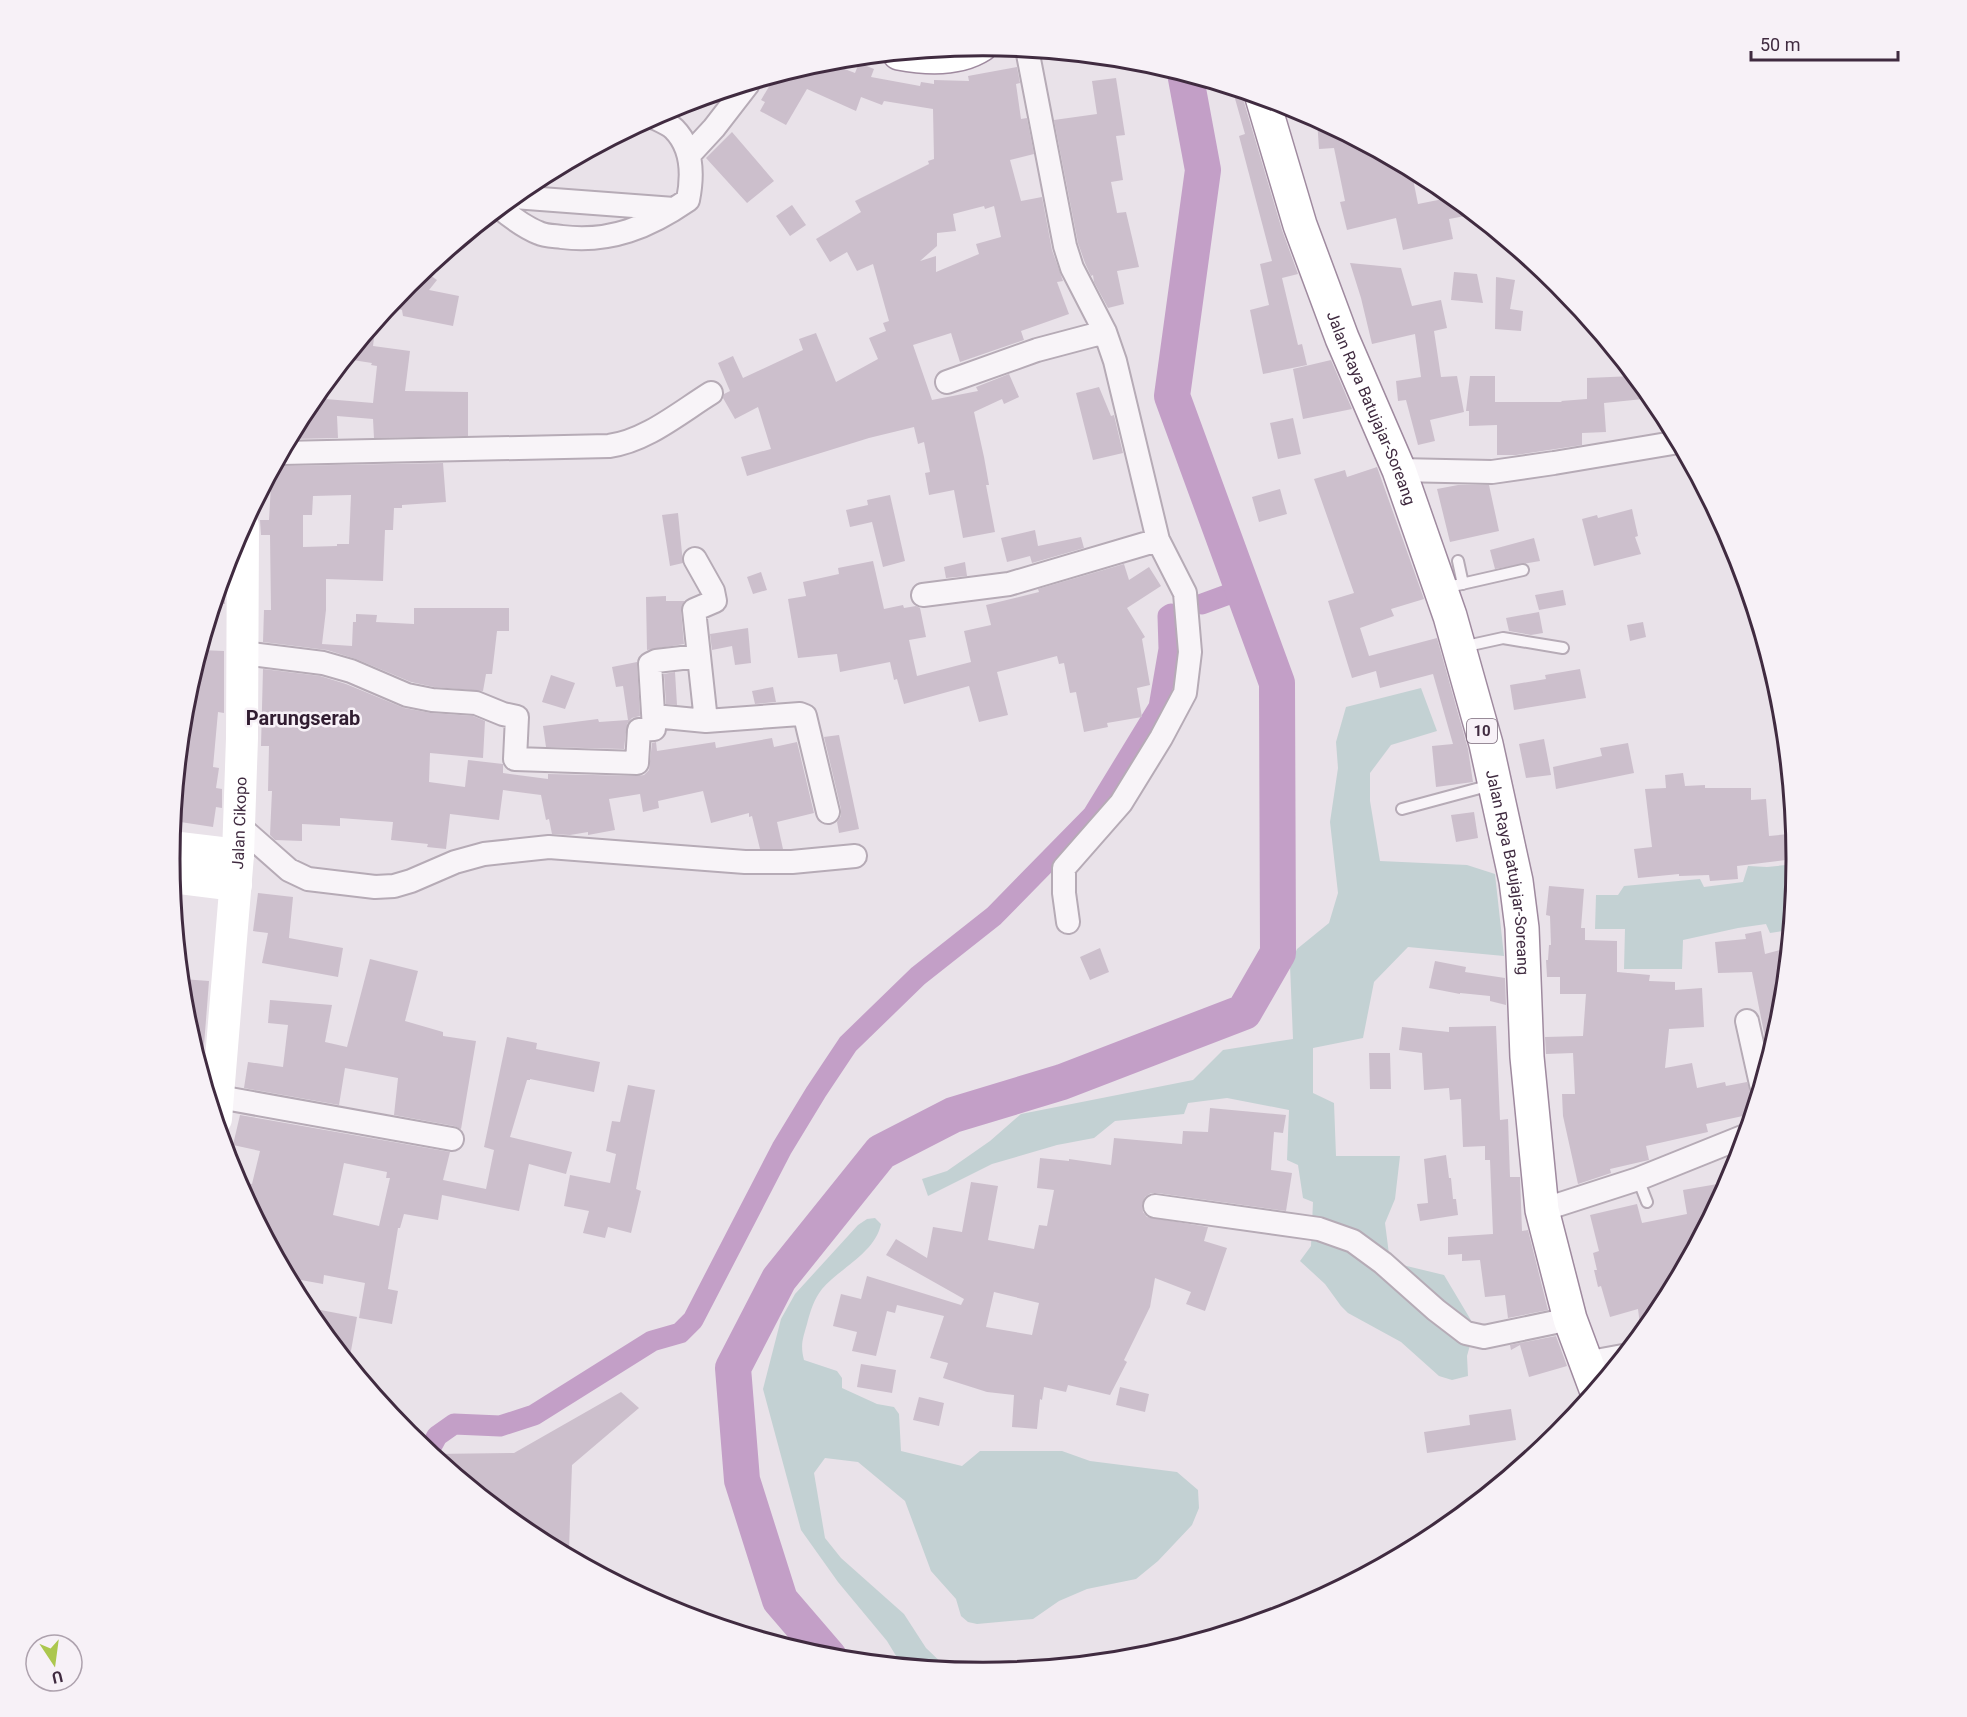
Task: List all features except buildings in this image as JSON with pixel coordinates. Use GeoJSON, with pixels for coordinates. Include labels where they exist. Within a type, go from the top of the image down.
{"type":"FeatureCollection","features":[{"type":"Feature","properties":{"kind":"highway","name":"Jalan Raya Batujajar-Soreang"},"geometry":{"type":"LineString","coordinates":[[1265,107],[1304,235],[1342,338],[1399,471],[1452,586],[1459,647],[1486,744],[1516,882],[1522,928],[1527,1057],[1542,1210],[1570,1319],[1590,1376]]}},
{"type":"Feature","properties":{"kind":"street"},"geometry":{"type":"LineString","coordinates":[[1030,57],[1065,246],[1072,268],[1105,332],[1118,372],[1158,540],[1185,593],[1190,652],[1185,693],[1161,738],[1121,804],[1064,868],[1068,922]]}},
{"type":"Feature","properties":{"kind":"street"},"geometry":{"type":"LineString","coordinates":[[690,154],[741,93]]}},
{"type":"Feature","properties":{"kind":"street"},"geometry":{"type":"LineString","coordinates":[[507,212],[540,234],[571,238],[614,236],[644,226],[674,209],[688,200],[692,182],[690,154],[674,128],[663,122]]}},
{"type":"Feature","properties":{"kind":"street"},"geometry":{"type":"LineString","coordinates":[[527,198],[674,209]]}},
{"type":"Feature","properties":{"kind":"street"},"geometry":{"type":"LineString","coordinates":[[947,382],[1037,350],[1105,332]]}},
{"type":"Feature","properties":{"kind":"street"},"geometry":{"type":"LineString","coordinates":[[291,453],[609,446],[639,437],[711,393]]}},
{"type":"Feature","properties":{"kind":"street"},"geometry":{"type":"LineString","coordinates":[[1399,471],[1492,472],[1554,464],[1671,443]]}},
{"type":"Feature","properties":{"kind":"street"},"geometry":{"type":"LineString","coordinates":[[923,595],[1009,584],[1158,540]]}},
{"type":"Feature","properties":{"kind":"street"},"geometry":{"type":"LineString","coordinates":[[695,560],[713,591],[715,601],[694,610],[706,721]]}},
{"type":"Feature","properties":{"kind":"street","name":"Jalan Cikopo"},"geometry":{"type":"LineString","coordinates":[[219,1102],[239,840],[243,653],[235,568]]}},
{"type":"Feature","properties":{"kind":"street"},"geometry":{"type":"LineString","coordinates":[[243,653],[323,663],[351,671],[406,696],[476,703],[517,717],[515,759],[637,763],[639,730],[654,729],[650,664],[656,661],[699,656]]}},
{"type":"Feature","properties":{"kind":"street"},"geometry":{"type":"LineString","coordinates":[[654,716],[706,721],[800,714],[805,716],[828,812]]}},
{"type":"Feature","properties":{"kind":"street"},"geometry":{"type":"LineString","coordinates":[[180,846],[239,840],[308,879],[375,887],[402,884],[455,862],[484,854],[549,847],[745,862],[792,862],[855,856]]}},
{"type":"Feature","properties":{"kind":"street"},"geometry":{"type":"LineString","coordinates":[[181,878],[236,885]]}},
{"type":"Feature","properties":{"kind":"street"},"geometry":{"type":"LineString","coordinates":[[1747,1021],[1758,1070]]}},
{"type":"Feature","properties":{"kind":"street"},"geometry":{"type":"LineString","coordinates":[[220,1108],[452,1139]]}},
{"type":"Feature","properties":{"kind":"street"},"geometry":{"type":"LineString","coordinates":[[1542,1210],[1638,1179],[1735,1140]]}},
{"type":"Feature","properties":{"kind":"street"},"geometry":{"type":"LineString","coordinates":[[1155,1206],[1319,1229],[1353,1241],[1467,1333],[1484,1337],[1570,1319]]}},
{"type":"Feature","properties":{"kind":"street"},"geometry":{"type":"LineString","coordinates":[[1590,1376],[1604,1368]]}},
{"type":"Feature","properties":{"kind":"lane"},"geometry":{"type":"LineString","coordinates":[[1458,561],[1452,586],[1523,570]]}},
{"type":"Feature","properties":{"kind":"lane"},"geometry":{"type":"LineString","coordinates":[[1459,647],[1503,638],[1563,648]]}},
{"type":"Feature","properties":{"kind":"lane"},"geometry":{"type":"LineString","coordinates":[[1402,809],[1495,784]]}},
{"type":"Feature","properties":{"kind":"lane"},"geometry":{"type":"LineString","coordinates":[[1638,1179],[1647,1202]]}},
{"type":"Feature","properties":{"kind":"shaded area"},"geometry":{"type":"Polygon","coordinates":[[[1421,688],[1437,731],[1391,745],[1370,773],[1370,801],[1380,861],[1467,865],[1495,874],[1504,956],[1408,947],[1374,982],[1363,1038],[1313,1048],[1313,1093],[1334,1103],[1336,1156],[1400,1156],[1395,1199],[1385,1223],[1390,1262],[1444,1275],[1475,1327],[1467,1356],[1468,1376],[1452,1380],[1439,1376],[1401,1342],[1348,1313],[1325,1284],[1300,1261],[1311,1246],[1313,1202],[1303,1198],[1298,1165],[1287,1160],[1289,1110],[1227,1098],[1188,1103],[1184,1114],[1115,1121],[1094,1138],[1057,1145],[992,1164],[928,1196],[922,1179],[947,1171],[990,1141],[1021,1114],[1193,1080],[1223,1050],[1293,1039],[1290,965],[1297,949],[1329,923],[1338,893],[1330,822],[1338,768],[1336,742],[1346,707],[1421,688]]]}},
{"type":"Feature","properties":{"kind":"shaded area"},"geometry":{"type":"Polygon","coordinates":[[[1786,865],[1783,931],[1770,933],[1766,924],[1683,940],[1682,969],[1624,969],[1625,929],[1595,929],[1596,895],[1618,895],[1624,886],[1700,879],[1704,887],[1743,882],[1748,866],[1786,865]]]}},
{"type":"Feature","properties":{"kind":"shaded area"},"geometry":{"type":"Polygon","coordinates":[[[875,1218],[881,1224],[877,1234],[864,1252],[829,1281],[817,1297],[802,1342],[804,1360],[837,1371],[842,1378],[842,1388],[877,1404],[894,1407],[899,1414],[901,1451],[962,1466],[980,1451],[1062,1451],[1090,1461],[1177,1472],[1198,1490],[1199,1508],[1192,1525],[1158,1561],[1136,1579],[1087,1589],[1059,1601],[1033,1619],[977,1624],[968,1622],[961,1616],[956,1599],[931,1571],[905,1501],[858,1462],[825,1458],[814,1473],[825,1538],[841,1558],[904,1614],[926,1648],[939,1660],[897,1657],[887,1641],[838,1582],[801,1530],[763,1389],[781,1319],[795,1294],[858,1225],[867,1219],[875,1218]]]}},
{"type":"Feature","properties":{"kind":"waterway"},"geometry":{"type":"LineString","coordinates":[[818,1644],[780,1600],[742,1480],[733,1368],[779,1279],[881,1152],[953,1115],[1062,1082],[1244,1012],[1278,953],[1277,683],[1172,396],[1203,170],[1187,82]]}},
{"type":"Feature","properties":{"kind":"waterway"},"geometry":{"type":"LineString","coordinates":[[1202,604],[1243,589]]}},
{"type":"Feature","properties":{"kind":"waterway"},"geometry":{"type":"LineString","coordinates":[[433,1443],[437,1436],[454,1424],[500,1426],[534,1415],[652,1341],[680,1333],[693,1320],[782,1148],[848,1044],[918,976],[994,916],[1093,815],[1159,707],[1169,649],[1168,616],[1171,614]]}},
{"type":"Feature","properties":{"kind":"district","name":"Parungserab"},"geometry":{"type":"Point","coordinates":[303,718]}}]}
